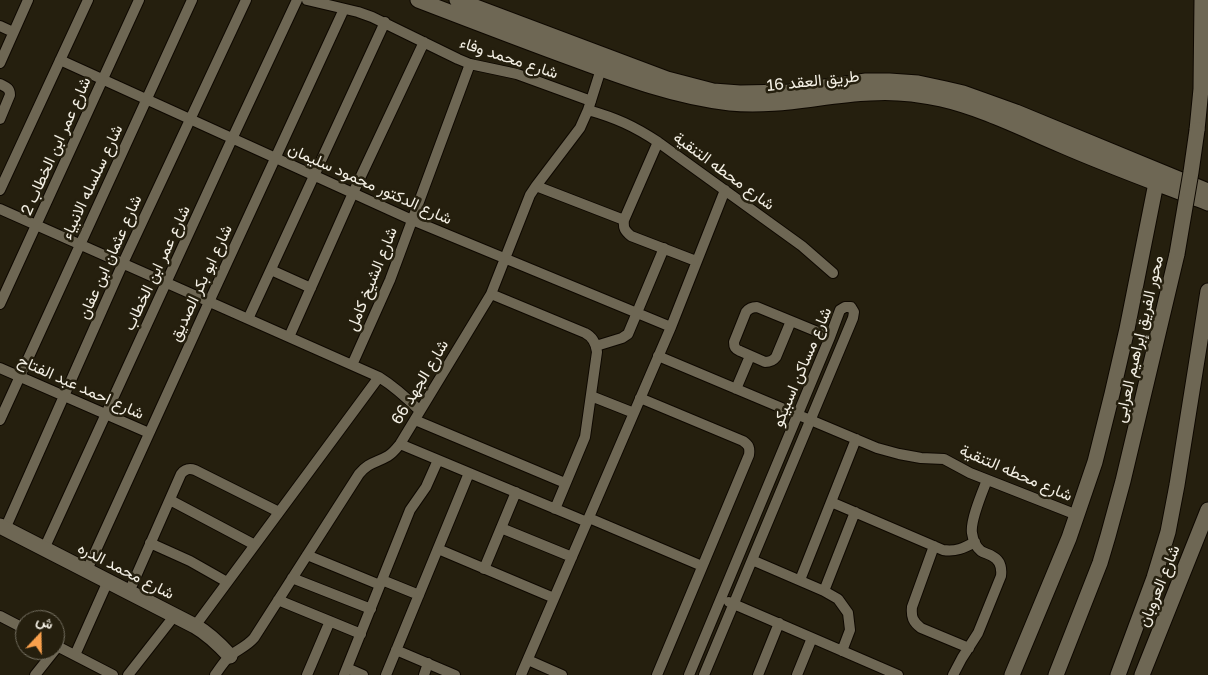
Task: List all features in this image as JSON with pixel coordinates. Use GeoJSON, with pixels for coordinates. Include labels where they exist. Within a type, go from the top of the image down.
{"type":"FeatureCollection","features":[{"type":"Feature","properties":{"kind":"street"},"geometry":{"type":"LineString","coordinates":[[0,63],[28,0]]}},
{"type":"Feature","properties":{"kind":"street"},"geometry":{"type":"LineString","coordinates":[[0,190],[88,0]]}},
{"type":"Feature","properties":{"kind":"street","name":"شارع عمر ابن الخطاب 2"},"geometry":{"type":"LineString","coordinates":[[0,304],[139,0]]}},
{"type":"Feature","properties":{"kind":"street","name":"شارع سلسله الانبياء"},"geometry":{"type":"LineString","coordinates":[[0,420],[192,0]]}},
{"type":"Feature","properties":{"kind":"street","name":"شارع عثمان ابن عفان"},"geometry":{"type":"LineString","coordinates":[[3,528],[123,263],[246,0]]}},
{"type":"Feature","properties":{"kind":"street","name":"شارع عمر ابن الخطاب"},"geometry":{"type":"LineString","coordinates":[[44,549],[297,0]]}},
{"type":"Feature","properties":{"kind":"street","name":"شارع محمد وفاء"},"geometry":{"type":"LineString","coordinates":[[307,0],[372,16],[470,64],[516,74],[589,105]]}},
{"type":"Feature","properties":{"kind":"street","name":"طريق العقد 16"},"geometry":{"type":"LineString","coordinates":[[418,0],[601,69],[690,97],[730,103],[774,104],[871,92],[914,94],[941,99],[970,108],[1106,164],[1208,191]]}},
{"type":"Feature","properties":{"kind":"street","name":"طريق العقد 16"},"geometry":{"type":"LineString","coordinates":[[457,0],[651,73],[713,91],[740,93],[790,92],[866,81],[889,81],[918,83],[963,93],[1016,112],[1157,177],[1208,203]]}},
{"type":"Feature","properties":{"kind":"street","name":"محور الفريق إبراهيم العرابى"},"geometry":{"type":"LineString","coordinates":[[1056,675],[1100,563],[1111,527],[1176,254],[1197,130],[1201,89],[1202,0]]}},
{"type":"Feature","properties":{"kind":"street","name":"شارع ابو بكر الصديق"},"geometry":{"type":"LineString","coordinates":[[87,570],[344,9]]}},
{"type":"Feature","properties":{"kind":"street"},"geometry":{"type":"LineString","coordinates":[[248,318],[385,22]]}},
{"type":"Feature","properties":{"kind":"street"},"geometry":{"type":"LineString","coordinates":[[0,26],[14,32]]}},
{"type":"Feature","properties":{"kind":"street"},"geometry":{"type":"LineString","coordinates":[[289,337],[353,193],[424,42]]}},
{"type":"Feature","properties":{"kind":"street","name":"شارع الدكتور محمود سليمان"},"geometry":{"type":"LineString","coordinates":[[60,60],[412,220],[671,326]]}},
{"type":"Feature","properties":{"kind":"street","name":"شارع الشيخ كامل"},"geometry":{"type":"LineString","coordinates":[[352,365],[390,280],[470,64]]}},
{"type":"Feature","properties":{"kind":"street","name":"شارع الجهد 66"},"geometry":{"type":"LineString","coordinates":[[215,675],[230,656],[244,648],[254,638],[359,474],[370,464],[394,452],[400,444],[491,294],[526,204],[536,186],[580,128],[601,69]]}},
{"type":"Feature","properties":{"kind":"street"},"geometry":{"type":"LineString","coordinates":[[0,84],[9,89],[10,92],[0,119]]}},
{"type":"Feature","properties":{"kind":"street","name":"شارع محطه التنقية"},"geometry":{"type":"LineString","coordinates":[[589,105],[629,124],[658,142],[802,246],[833,273]]}},
{"type":"Feature","properties":{"kind":"street"},"geometry":{"type":"LineString","coordinates":[[658,142],[623,226],[631,236],[696,261]]}},
{"type":"Feature","properties":{"kind":"street"},"geometry":{"type":"LineString","coordinates":[[1012,675],[1069,538],[1094,462],[1127,329],[1157,177]]}},
{"type":"Feature","properties":{"kind":"street"},"geometry":{"type":"LineString","coordinates":[[536,186],[624,220]]}},
{"type":"Feature","properties":{"kind":"street"},"geometry":{"type":"LineString","coordinates":[[521,675],[634,414],[725,190]]}},
{"type":"Feature","properties":{"kind":"street"},"geometry":{"type":"LineString","coordinates":[[0,209],[379,377],[407,398],[417,416],[565,483]]}},
{"type":"Feature","properties":{"kind":"street"},"geometry":{"type":"LineString","coordinates":[[596,346],[625,337],[628,334],[664,248]]}},
{"type":"Feature","properties":{"kind":"street"},"geometry":{"type":"LineString","coordinates":[[271,270],[311,288]]}},
{"type":"Feature","properties":{"kind":"street"},"geometry":{"type":"LineString","coordinates":[[1118,675],[1154,578],[1168,532],[1208,291]]}},
{"type":"Feature","properties":{"kind":"street"},"geometry":{"type":"LineString","coordinates":[[491,294],[585,333],[594,340],[596,346],[597,352],[584,437],[555,508]]}},
{"type":"Feature","properties":{"kind":"street","name":"شارع مساكن اسبيكو"},"geometry":{"type":"LineString","coordinates":[[689,675],[840,310],[845,306],[851,308],[854,312],[853,318],[704,675]]}},
{"type":"Feature","properties":{"kind":"street"},"geometry":{"type":"LineString","coordinates":[[790,321],[773,360],[770,362],[765,362],[736,350],[734,346],[746,312],[749,308],[753,307],[757,307],[790,321],[830,338]]}},
{"type":"Feature","properties":{"kind":"street"},"geometry":{"type":"LineString","coordinates":[[658,356],[856,439],[800,580]]}},
{"type":"Feature","properties":{"kind":"street"},"geometry":{"type":"LineString","coordinates":[[736,388],[750,356]]}},
{"type":"Feature","properties":{"kind":"street","name":"شارع احمد عبد الفتاح"},"geometry":{"type":"LineString","coordinates":[[0,368],[149,433]]}},
{"type":"Feature","properties":{"kind":"street"},"geometry":{"type":"LineString","coordinates":[[195,626],[379,377]]}},
{"type":"Feature","properties":{"kind":"street"},"geometry":{"type":"LineString","coordinates":[[591,396],[634,414]]}},
{"type":"Feature","properties":{"kind":"street"},"geometry":{"type":"LineString","coordinates":[[640,398],[743,441],[748,444],[750,450],[657,675]]}},
{"type":"Feature","properties":{"kind":"street","name":"شارع محطه التنقية"},"geometry":{"type":"LineString","coordinates":[[856,439],[877,448],[899,454],[921,458],[944,459],[970,473],[1077,515]]}},
{"type":"Feature","properties":{"kind":"street"},"geometry":{"type":"LineString","coordinates":[[400,444],[702,566]]}},
{"type":"Feature","properties":{"kind":"street"},"geometry":{"type":"LineString","coordinates":[[363,675],[345,672],[410,510],[426,487],[438,460]]}},
{"type":"Feature","properties":{"kind":"street"},"geometry":{"type":"LineString","coordinates":[[128,592],[183,471],[191,469],[279,512]]}},
{"type":"Feature","properties":{"kind":"street"},"geometry":{"type":"LineString","coordinates":[[386,675],[469,473]]}},
{"type":"Feature","properties":{"kind":"street"},"geometry":{"type":"LineString","coordinates":[[953,675],[978,634],[1001,576],[1002,569],[999,562],[994,556],[982,551],[974,542],[972,532],[973,521],[987,480]]}},
{"type":"Feature","properties":{"kind":"street"},"geometry":{"type":"LineString","coordinates":[[484,569],[516,492]]}},
{"type":"Feature","properties":{"kind":"street"},"geometry":{"type":"LineString","coordinates":[[170,500],[255,545]]}},
{"type":"Feature","properties":{"kind":"street"},"geometry":{"type":"LineString","coordinates":[[831,502],[944,550],[960,550],[974,542]]}},
{"type":"Feature","properties":{"kind":"street","name":"شارع العروبان"},"geometry":{"type":"LineString","coordinates":[[1142,674],[1208,510]]}},
{"type":"Feature","properties":{"kind":"street"},"geometry":{"type":"LineString","coordinates":[[824,591],[855,512]]}},
{"type":"Feature","properties":{"kind":"street","name":"شارع محمد الدره"},"geometry":{"type":"LineString","coordinates":[[3,528],[195,626],[220,644],[230,656]]}},
{"type":"Feature","properties":{"kind":"street"},"geometry":{"type":"LineString","coordinates":[[501,528],[572,557]]}},
{"type":"Feature","properties":{"kind":"street"},"geometry":{"type":"LineString","coordinates":[[150,543],[190,561],[227,582]]}},
{"type":"Feature","properties":{"kind":"street"},"geometry":{"type":"LineString","coordinates":[[934,546],[912,607],[911,616],[921,628],[969,648]]}},
{"type":"Feature","properties":{"kind":"street"},"geometry":{"type":"LineString","coordinates":[[438,549],[554,598]]}},
{"type":"Feature","properties":{"kind":"street"},"geometry":{"type":"LineString","coordinates":[[307,555],[419,595]]}},
{"type":"Feature","properties":{"kind":"street"},"geometry":{"type":"LineString","coordinates":[[752,560],[800,580],[838,599],[848,613],[850,630],[842,651]]}},
{"type":"Feature","properties":{"kind":"street"},"geometry":{"type":"LineString","coordinates":[[292,578],[370,609]]}},
{"type":"Feature","properties":{"kind":"street"},"geometry":{"type":"LineString","coordinates":[[75,655],[108,581]]}},
{"type":"Feature","properties":{"kind":"street"},"geometry":{"type":"LineString","coordinates":[[721,598],[898,675]]}},
{"type":"Feature","properties":{"kind":"street"},"geometry":{"type":"LineString","coordinates":[[278,600],[360,634]]}},
{"type":"Feature","properties":{"kind":"street"},"geometry":{"type":"LineString","coordinates":[[128,675],[175,615]]}},
{"type":"Feature","properties":{"kind":"street"},"geometry":{"type":"LineString","coordinates":[[0,616],[15,624]]}},
{"type":"Feature","properties":{"kind":"street"},"geometry":{"type":"LineString","coordinates":[[307,675],[330,621]]}},
{"type":"Feature","properties":{"kind":"street"},"geometry":{"type":"LineString","coordinates":[[758,675],[779,624]]}},
{"type":"Feature","properties":{"kind":"street"},"geometry":{"type":"LineString","coordinates":[[797,675],[812,638]]}},
{"type":"Feature","properties":{"kind":"street"},"geometry":{"type":"LineString","coordinates":[[396,650],[456,675]]}},
{"type":"Feature","properties":{"kind":"street"},"geometry":{"type":"LineString","coordinates":[[65,651],[113,675]]}},
{"type":"Feature","properties":{"kind":"street"},"geometry":{"type":"LineString","coordinates":[[34,675],[46,660]]}},
{"type":"Feature","properties":{"kind":"street"},"geometry":{"type":"LineString","coordinates":[[528,660],[562,675]]}},
{"type":"Feature","properties":{"kind":"street"},"geometry":{"type":"LineString","coordinates":[[424,675],[428,663]]}}]}
